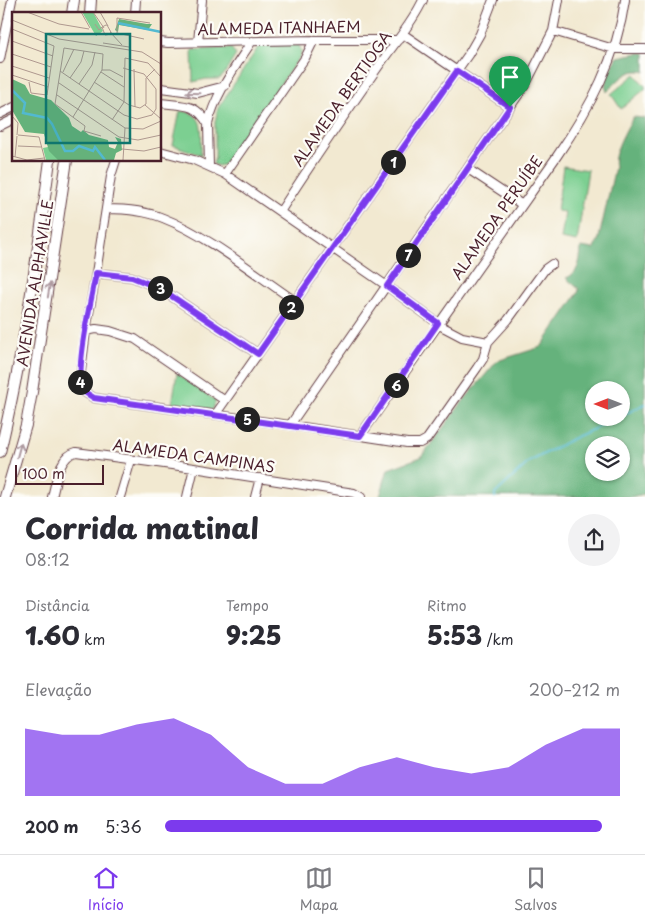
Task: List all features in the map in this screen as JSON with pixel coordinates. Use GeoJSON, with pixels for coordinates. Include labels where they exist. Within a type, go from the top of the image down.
{"type":"FeatureCollection","features":[{"type":"Feature","properties":{"kind":"main road","name":"AVENIDA ALPHAVILLE"},"geometry":{"type":"LineString","coordinates":[[0,452],[24,337],[50,161]]}},
{"type":"Feature","properties":{"kind":"main road","name":"AVENIDA ALPHAVILLE"},"geometry":{"type":"LineString","coordinates":[[4,496],[26,425],[67,161]]}},
{"type":"Feature","properties":{"kind":"street"},"geometry":{"type":"LineString","coordinates":[[0,59],[12,0]]}},
{"type":"Feature","properties":{"kind":"street"},"geometry":{"type":"LineString","coordinates":[[198,42],[202,0]]}},
{"type":"Feature","properties":{"kind":"street","name":"ALAMEDA BERTIOGA"},"geometry":{"type":"LineString","coordinates":[[280,212],[304,174],[401,37],[424,0]]}},
{"type":"Feature","properties":{"kind":"street"},"geometry":{"type":"LineString","coordinates":[[214,415],[457,71],[480,34],[493,0]]}},
{"type":"Feature","properties":{"kind":"street"},"geometry":{"type":"LineString","coordinates":[[290,424],[526,84],[553,31],[559,0]]}},
{"type":"Feature","properties":{"kind":"street","name":"ALAMEDA PERUÍBE"},"geometry":{"type":"LineString","coordinates":[[360,436],[565,143],[596,94],[614,49],[625,0]]}},
{"type":"Feature","properties":{"kind":"street"},"geometry":{"type":"LineString","coordinates":[[553,31],[614,49],[645,48]]}},
{"type":"Feature","properties":{"kind":"street"},"geometry":{"type":"LineString","coordinates":[[401,37],[457,71],[510,107]]}},
{"type":"Feature","properties":{"kind":"street","name":"ALAMEDA ITANHAEM"},"geometry":{"type":"LineString","coordinates":[[161,42],[401,37]]}},
{"type":"Feature","properties":{"kind":"street"},"geometry":{"type":"LineString","coordinates":[[294,40],[305,46],[306,57]]}},
{"type":"Feature","properties":{"kind":"street"},"geometry":{"type":"LineString","coordinates":[[225,174],[306,57],[314,40]]}},
{"type":"Feature","properties":{"kind":"street"},"geometry":{"type":"LineString","coordinates":[[209,166],[208,124],[216,102],[252,41]]}},
{"type":"Feature","properties":{"kind":"street"},"geometry":{"type":"LineString","coordinates":[[208,124],[201,112],[192,107],[163,103],[164,89],[198,93],[225,86]]}},
{"type":"Feature","properties":{"kind":"street"},"geometry":{"type":"LineString","coordinates":[[0,114],[12,107]]}},
{"type":"Feature","properties":{"kind":"street"},"geometry":{"type":"LineString","coordinates":[[0,126],[12,120]]}},
{"type":"Feature","properties":{"kind":"street"},"geometry":{"type":"LineString","coordinates":[[161,151],[194,160],[225,174],[438,323],[462,337],[488,342]]}},
{"type":"Feature","properties":{"kind":"street"},"geometry":{"type":"LineString","coordinates":[[116,161],[111,176],[80,379],[83,391],[94,398],[290,424],[414,444],[420,443],[427,439],[477,368],[483,359],[488,342],[505,324],[545,269],[552,264]]}},
{"type":"Feature","properties":{"kind":"street"},"geometry":{"type":"LineString","coordinates":[[468,169],[521,204]]}},
{"type":"Feature","properties":{"kind":"street"},"geometry":{"type":"LineString","coordinates":[[106,209],[153,215],[179,225],[199,236],[295,301]]}},
{"type":"Feature","properties":{"kind":"street"},"geometry":{"type":"LineString","coordinates":[[96,273],[132,277],[161,289],[258,354]]}},
{"type":"Feature","properties":{"kind":"street"},"geometry":{"type":"LineString","coordinates":[[86,331],[96,329],[110,331],[135,339],[224,400]]}},
{"type":"Feature","properties":{"kind":"street","name":"ALAMEDA CAMPINAS"},"geometry":{"type":"LineString","coordinates":[[52,496],[63,463],[70,453],[84,452],[260,478],[354,493],[361,496]]}},
{"type":"Feature","properties":{"kind":"street"},"geometry":{"type":"LineString","coordinates":[[120,496],[131,460]]}},
{"type":"Feature","properties":{"kind":"street"},"geometry":{"type":"LineString","coordinates":[[188,496],[194,468]]}},
{"type":"Feature","properties":{"kind":"street"},"geometry":{"type":"LineString","coordinates":[[255,496],[260,478]]}},
{"type":"Feature","properties":{"kind":"street"},"geometry":{"type":"LineString","coordinates":[[312,496],[314,487]]}},
{"type":"Feature","properties":{"kind":"green space"},"geometry":{"type":"Polygon","coordinates":[[[299,45],[301,55],[226,161],[218,166],[213,164],[215,157],[215,122],[218,108],[259,46],[299,45]]]}},
{"type":"Feature","properties":{"kind":"green space"},"geometry":{"type":"Polygon","coordinates":[[[229,48],[236,55],[223,76],[219,79],[193,82],[192,50],[229,48]]]}},
{"type":"Feature","properties":{"kind":"green space"},"geometry":{"type":"Polygon","coordinates":[[[645,53],[645,72],[633,71],[628,73],[607,92],[605,86],[608,73],[618,57],[645,53]]]}},
{"type":"Feature","properties":{"kind":"green space"},"geometry":{"type":"Polygon","coordinates":[[[635,74],[645,86],[645,89],[621,109],[611,94],[635,74]]]}},
{"type":"Feature","properties":{"kind":"green space"},"geometry":{"type":"Polygon","coordinates":[[[180,111],[189,112],[199,120],[201,126],[201,155],[173,145],[180,111]]]}},
{"type":"Feature","properties":{"kind":"green space"},"geometry":{"type":"Polygon","coordinates":[[[633,117],[645,118],[645,494],[630,497],[380,496],[388,469],[421,457],[464,400],[497,361],[541,347],[578,293],[579,289],[566,278],[571,276],[577,269],[580,261],[581,247],[593,249],[598,242],[615,167],[615,156],[633,117]]]}},
{"type":"Feature","properties":{"kind":"green space"},"geometry":{"type":"Polygon","coordinates":[[[563,166],[588,170],[577,242],[561,239],[565,212],[557,211],[563,166]]]}},
{"type":"Feature","properties":{"kind":"green space"},"geometry":{"type":"Polygon","coordinates":[[[177,373],[216,401],[212,410],[172,404],[177,373]]]}},
{"type":"Feature","properties":{"kind":"waterway"},"geometry":{"type":"LineString","coordinates":[[630,412],[645,404]]}},
{"type":"Feature","properties":{"kind":"waterway"},"geometry":{"type":"LineString","coordinates":[[495,497],[495,494],[529,462],[600,426]]}},
{"type":"Feature","properties":{"kind":"route"},"geometry":{"type":"LineString","coordinates":[[457,71],[510,107],[387,286],[438,323],[360,436],[290,424],[94,398],[83,391],[80,379],[96,273],[132,277],[161,289],[258,354],[457,71]]}}]}
